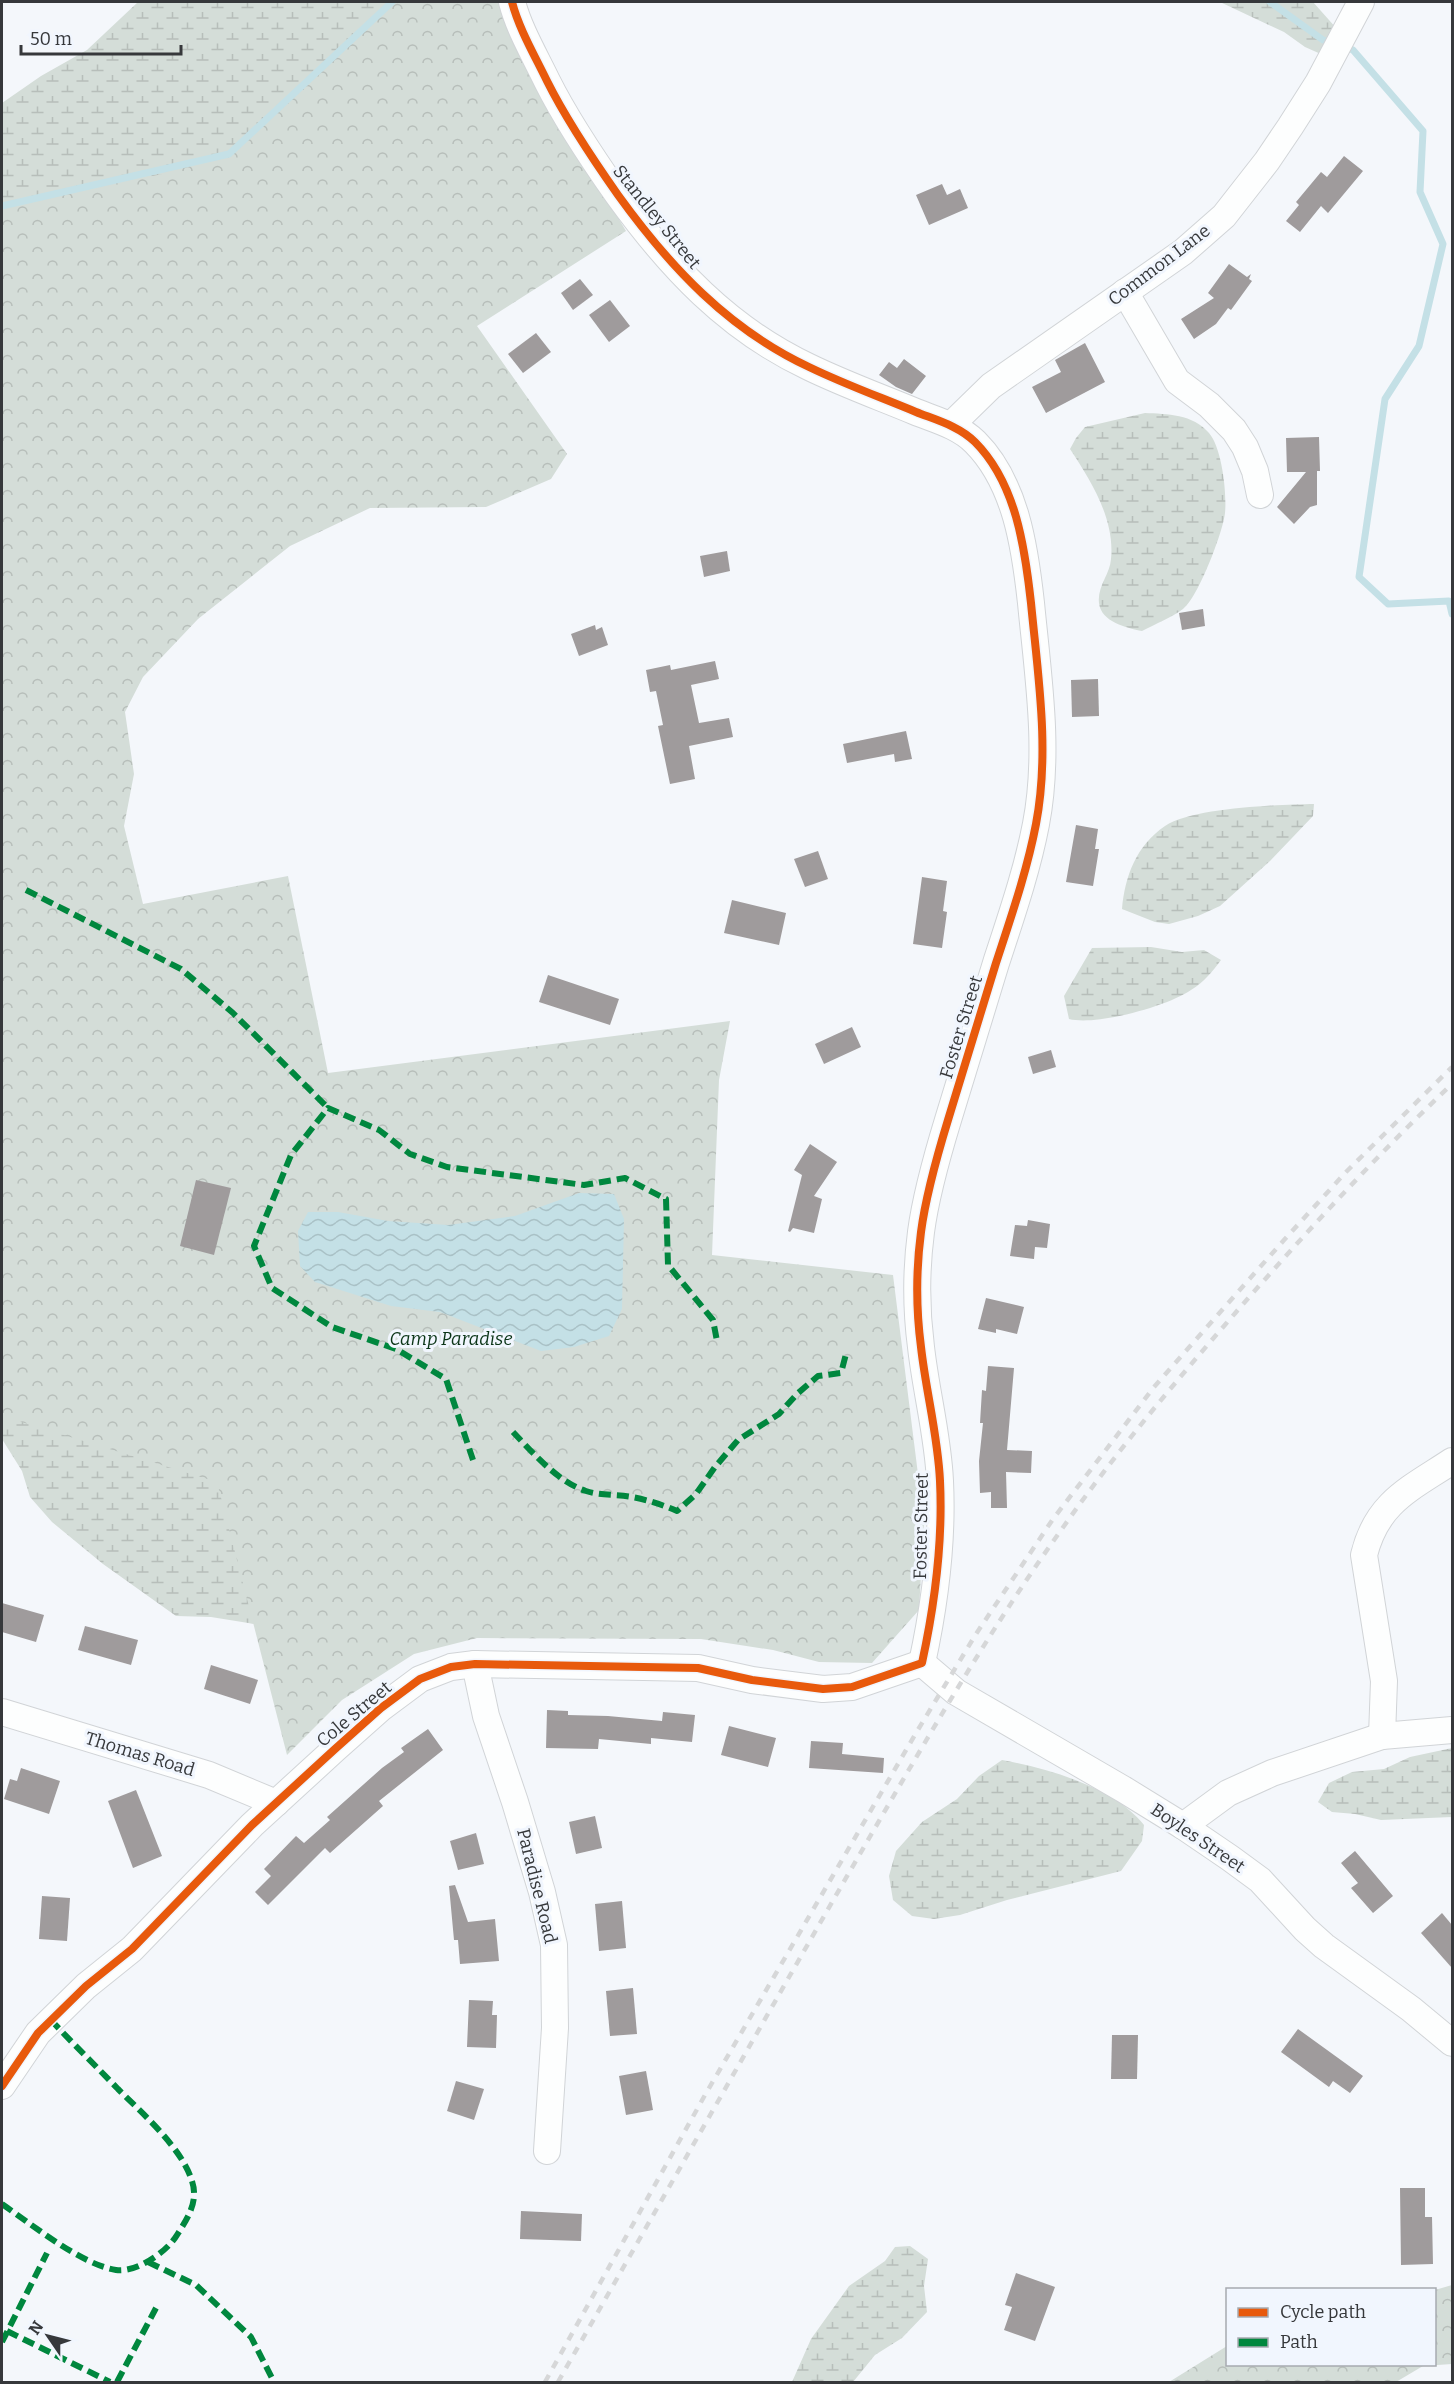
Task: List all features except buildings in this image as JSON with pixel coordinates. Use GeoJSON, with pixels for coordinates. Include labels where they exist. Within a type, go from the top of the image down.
{"type":"FeatureCollection","features":[{"type":"Feature","properties":{"kind":"street","name":"Standley Street"},"geometry":{"type":"LineString","coordinates":[[512,2],[543,72],[588,153],[644,232],[680,274],[726,316],[764,344],[850,386],[951,425]]}},
{"type":"Feature","properties":{"kind":"street","name":"Common Lane"},"geometry":{"type":"LineString","coordinates":[[951,425],[991,386],[1183,252],[1224,216],[1273,153],[1318,83],[1361,2]]}},
{"type":"Feature","properties":{"kind":"street"},"geometry":{"type":"LineString","coordinates":[[1125,291],[1177,381],[1215,410],[1240,438],[1255,471],[1260,495]]}},
{"type":"Feature","properties":{"kind":"street","name":"Foster Street"},"geometry":{"type":"LineString","coordinates":[[922,1662],[933,1614],[940,1480],[921,1347],[916,1282],[921,1227],[937,1158],[1027,862],[1037,820],[1043,727],[1023,546],[1010,496],[989,460],[973,440],[951,425]]}},
{"type":"Feature","properties":{"kind":"street"},"geometry":{"type":"LineString","coordinates":[[1382,1736],[1384,1681],[1364,1555],[1369,1535],[1381,1513],[1400,1495],[1452,1461]]}},
{"type":"Feature","properties":{"kind":"street","name":"Cole Street"},"geometry":{"type":"LineString","coordinates":[[2,2086],[38,2033],[86,1986],[132,1949],[252,1825],[381,1708],[420,1679],[451,1666],[475,1664],[698,1668],[752,1680],[823,1689],[852,1687],[922,1662]]}},
{"type":"Feature","properties":{"kind":"street","name":"Boyles Street"},"geometry":{"type":"LineString","coordinates":[[922,1662],[956,1692],[1183,1826],[1260,1880],[1305,1929],[1324,1946],[1411,2009],[1452,2043]]}},
{"type":"Feature","properties":{"kind":"street","name":"Paradise Road"},"geometry":{"type":"LineString","coordinates":[[475,1664],[486,1716],[519,1814],[554,1945],[555,2028],[547,2151]]}},
{"type":"Feature","properties":{"kind":"street","name":"Thomas Road"},"geometry":{"type":"LineString","coordinates":[[2,1712],[209,1775],[276,1803]]}},
{"type":"Feature","properties":{"kind":"street"},"geometry":{"type":"LineString","coordinates":[[1183,1826],[1228,1793],[1272,1773],[1382,1736],[1452,1730]]}},
{"type":"Feature","properties":{"kind":"green space"},"geometry":{"type":"Polygon","coordinates":[[[138,2],[457,2],[2,635],[2,103],[41,76],[87,50],[138,2]]]}},
{"type":"Feature","properties":{"kind":"green space","name":"Camp Paradise"},"geometry":{"type":"Polygon","coordinates":[[[387,2],[500,2],[534,77],[626,231],[477,326],[567,454],[551,479],[486,507],[370,508],[290,546],[198,619],[143,677],[125,712],[134,774],[124,826],[143,904],[288,876],[328,1073],[730,1021],[719,1080],[712,1255],[893,1275],[924,1522],[919,1610],[872,1663],[819,1662],[773,1650],[701,1639],[477,1638],[414,1654],[342,1700],[287,1755],[217,1482],[2,1416],[2,202],[3,208],[74,191],[168,173],[221,154],[246,141],[387,2]]]}},
{"type":"Feature","properties":{"kind":"green space"},"geometry":{"type":"Polygon","coordinates":[[[1220,2],[1313,2],[1337,29],[1323,55],[1305,47],[1284,32],[1220,2]]]}},
{"type":"Feature","properties":{"kind":"green space"},"geometry":{"type":"Polygon","coordinates":[[[1145,413],[1188,419],[1209,433],[1214,440],[1220,460],[1224,483],[1225,513],[1215,549],[1196,592],[1189,602],[1183,609],[1142,631],[1116,623],[1104,615],[1101,610],[1100,591],[1111,559],[1109,529],[1100,501],[1070,449],[1085,427],[1145,413]]]}},
{"type":"Feature","properties":{"kind":"green space"},"geometry":{"type":"Polygon","coordinates":[[[1314,804],[1313,816],[1270,861],[1220,906],[1198,916],[1169,924],[1155,922],[1122,909],[1129,874],[1139,852],[1165,826],[1178,820],[1216,811],[1259,806],[1314,804]]]}},
{"type":"Feature","properties":{"kind":"green space"},"geometry":{"type":"Polygon","coordinates":[[[1151,947],[1182,952],[1204,950],[1221,960],[1196,987],[1166,1002],[1132,1013],[1097,1020],[1069,1019],[1064,996],[1092,948],[1151,947]]]}},
{"type":"Feature","properties":{"kind":"green space"},"geometry":{"type":"Polygon","coordinates":[[[2,1230],[128,1238],[292,1630],[211,1617],[176,1616],[103,1564],[52,1522],[30,1497],[22,1471],[2,1439],[2,1230]]]}},
{"type":"Feature","properties":{"kind":"green space"},"geometry":{"type":"Polygon","coordinates":[[[1452,1748],[1452,1817],[1381,1820],[1332,1812],[1318,1802],[1329,1783],[1352,1772],[1384,1769],[1410,1757],[1452,1748]]]}},
{"type":"Feature","properties":{"kind":"green space"},"geometry":{"type":"Polygon","coordinates":[[[1002,1760],[1060,1775],[1116,1800],[1144,1825],[1142,1841],[1121,1871],[1007,1900],[960,1915],[934,1919],[912,1916],[893,1900],[889,1876],[896,1851],[922,1822],[957,1799],[979,1776],[1002,1760]]]}},
{"type":"Feature","properties":{"kind":"green space"},"geometry":{"type":"Polygon","coordinates":[[[910,2246],[928,2259],[924,2286],[927,2312],[902,2338],[875,2355],[853,2382],[792,2382],[811,2339],[849,2286],[885,2261],[895,2247],[910,2246]]]}},
{"type":"Feature","properties":{"kind":"green space"},"geometry":{"type":"Polygon","coordinates":[[[1452,2285],[1452,2364],[1436,2365],[1436,2290],[1452,2285]]]}},
{"type":"Feature","properties":{"kind":"green space"},"geometry":{"type":"Polygon","coordinates":[[[1226,2347],[1226,2366],[1423,2366],[1396,2382],[1169,2382],[1226,2347]]]}},
{"type":"Feature","properties":{"kind":"water"},"geometry":{"type":"Polygon","coordinates":[[[579,1193],[614,1194],[624,1219],[622,1309],[609,1336],[574,1347],[541,1351],[440,1312],[391,1306],[315,1282],[300,1266],[298,1231],[308,1212],[338,1212],[388,1221],[448,1225],[515,1216],[579,1193]]]}},
{"type":"Feature","properties":{"kind":"waterway"},"geometry":{"type":"LineString","coordinates":[[2,206],[229,154],[392,2]]}},
{"type":"Feature","properties":{"kind":"waterway"},"geometry":{"type":"LineString","coordinates":[[1270,2],[1323,40],[1333,43]]}},
{"type":"Feature","properties":{"kind":"waterway"},"geometry":{"type":"LineString","coordinates":[[1343,46],[1353,50],[1423,131],[1420,192],[1443,244],[1419,346],[1385,399],[1359,577],[1388,604],[1449,601],[1452,614]]}},
{"type":"Feature","properties":{"kind":"railway"},"geometry":{"type":"LineString","coordinates":[[545,2382],[705,2095],[916,1733],[976,1634],[1053,1519],[1154,1387],[1346,1172],[1452,1067]]}},
{"type":"Feature","properties":{"kind":"railway"},"geometry":{"type":"LineString","coordinates":[[558,2382],[901,1783],[953,1696],[1035,1568],[1129,1440],[1220,1330],[1345,1191],[1452,1084]]}},
{"type":"Feature","properties":{"kind":"marked path"},"geometry":{"type":"LineString","coordinates":[[26,890],[181,969],[233,1013],[328,1108]]}},
{"type":"Feature","properties":{"kind":"marked path"},"geometry":{"type":"LineString","coordinates":[[473,1460],[446,1379],[396,1349],[332,1327],[272,1288],[254,1246],[291,1155],[328,1108],[379,1130],[410,1154],[447,1167],[584,1185],[625,1178],[666,1199],[668,1265],[713,1320],[717,1341]]}},
{"type":"Feature","properties":{"kind":"marked path"},"geometry":{"type":"LineString","coordinates":[[513,1432],[546,1466],[576,1487],[592,1493],[644,1500],[677,1511],[696,1494],[738,1440],[779,1414],[818,1376],[841,1373],[846,1354]]}},
{"type":"Feature","properties":{"kind":"marked path"},"geometry":{"type":"LineString","coordinates":[[2,2204],[73,2252],[103,2267],[124,2270],[141,2265],[166,2248],[185,2223],[193,2203],[192,2181],[180,2156],[171,2144],[51,2020]]}},
{"type":"Feature","properties":{"kind":"marked path"},"geometry":{"type":"LineString","coordinates":[[2,2342],[47,2253]]}},
{"type":"Feature","properties":{"kind":"marked path"},"geometry":{"type":"LineString","coordinates":[[148,2262],[196,2285],[251,2337],[274,2382]]}},
{"type":"Feature","properties":{"kind":"marked path"},"geometry":{"type":"LineString","coordinates":[[117,2382],[156,2308]]}},
{"type":"Feature","properties":{"kind":"marked path"},"geometry":{"type":"LineString","coordinates":[[7,2331],[110,2382]]}},
{"type":"Feature","properties":{"kind":"cycle path"},"geometry":{"type":"LineString","coordinates":[[2,2086],[38,2033],[86,1986],[132,1949],[252,1825],[381,1708],[420,1679],[451,1667],[475,1664],[698,1668],[752,1680],[823,1689],[852,1687],[922,1663],[937,1572],[941,1504],[937,1447],[918,1318],[919,1246],[929,1189],[940,1147],[1023,877],[1040,797],[1042,741],[1039,686],[1031,603],[1016,517],[1009,496],[989,458],[969,436],[947,424],[835,379],[780,352],[727,315],[680,271],[638,222],[580,139],[532,52],[512,2]]}}]}
